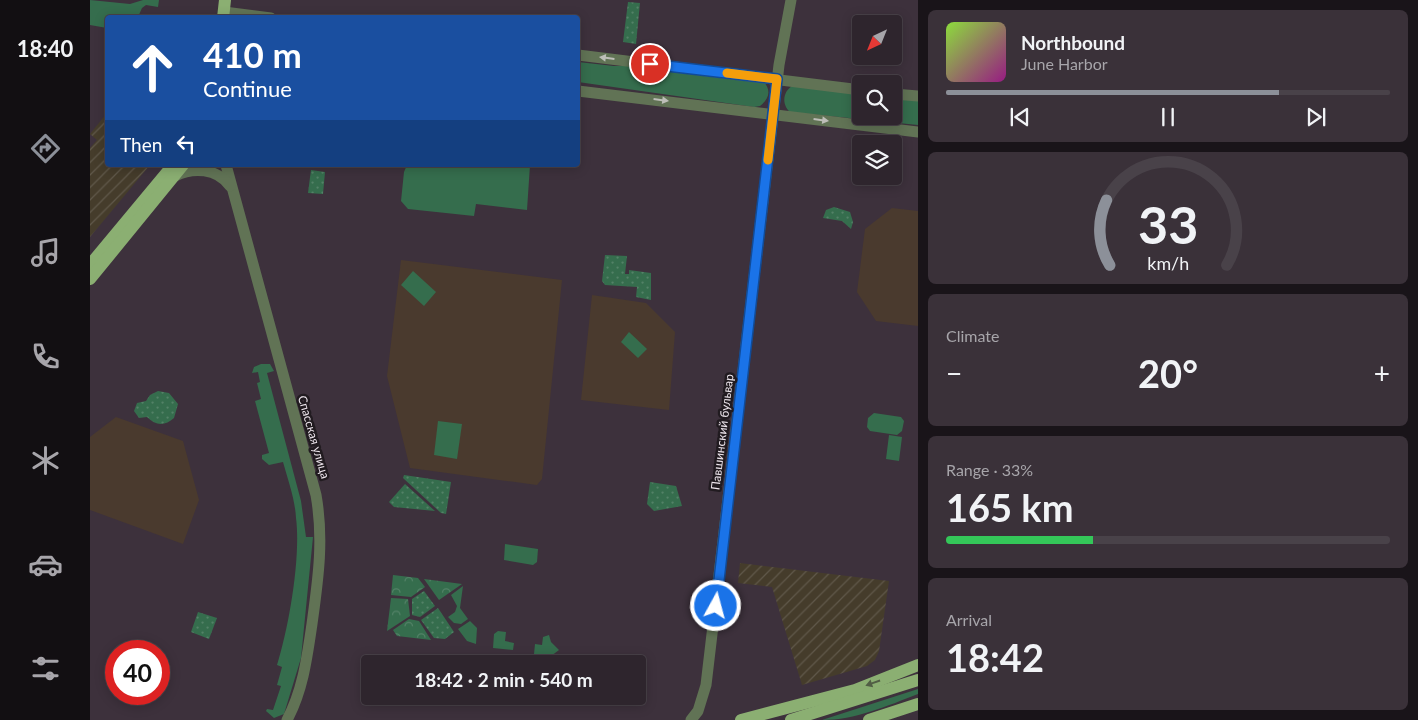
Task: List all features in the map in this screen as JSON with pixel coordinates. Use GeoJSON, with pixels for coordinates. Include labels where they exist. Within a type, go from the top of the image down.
{"type":"FeatureCollection","features":[{"type":"Feature","properties":{"kind":"main road"},"geometry":{"type":"LineString","coordinates":[[90,265],[174,171]]}},
{"type":"Feature","properties":{"kind":"main road"},"geometry":{"type":"LineString","coordinates":[[90,279],[174,171]]}},
{"type":"Feature","properties":{"kind":"main road"},"geometry":{"type":"LineString","coordinates":[[741,720],[855,690],[918,665]]}},
{"type":"Feature","properties":{"kind":"main road"},"geometry":{"type":"LineString","coordinates":[[792,720],[918,680]]}},
{"type":"Feature","properties":{"kind":"main road"},"geometry":{"type":"LineString","coordinates":[[869,720],[918,704]]}},
{"type":"Feature","properties":{"kind":"street"},"geometry":{"type":"LineString","coordinates":[[777,79],[785,23],[791,0]]}},
{"type":"Feature","properties":{"kind":"street"},"geometry":{"type":"LineString","coordinates":[[224,10],[253,15]]}},
{"type":"Feature","properties":{"kind":"street"},"geometry":{"type":"LineString","coordinates":[[580,55],[852,89]]}},
{"type":"Feature","properties":{"kind":"street","name":"Павшинский бульвар"},"geometry":{"type":"LineString","coordinates":[[691,720],[702,699],[707,678],[777,79]]}},
{"type":"Feature","properties":{"kind":"street"},"geometry":{"type":"LineString","coordinates":[[580,90],[918,132]]}},
{"type":"Feature","properties":{"kind":"street"},"geometry":{"type":"LineString","coordinates":[[902,95],[918,96]]}},
{"type":"Feature","properties":{"kind":"street","name":"Спасская улица"},"geometry":{"type":"LineString","coordinates":[[226,167],[316,495],[320,519],[320,568],[304,675],[287,720]]}},
{"type":"Feature","properties":{"kind":"street"},"geometry":{"type":"LineString","coordinates":[[174,171],[212,172],[221,177],[232,190]]}},
{"type":"Feature","properties":{"kind":"shaded area"},"geometry":{"type":"Polygon","coordinates":[[[105,115],[105,167],[148,167],[90,237],[90,148],[97,140],[90,134],[105,115]]]}},
{"type":"Feature","properties":{"kind":"shaded area"},"geometry":{"type":"Polygon","coordinates":[[[892,208],[918,211],[918,326],[876,321],[857,292],[865,229],[892,208]]]}},
{"type":"Feature","properties":{"kind":"shaded area"},"geometry":{"type":"Polygon","coordinates":[[[401,260],[562,280],[542,479],[537,485],[410,468],[387,376],[401,260]]]}},
{"type":"Feature","properties":{"kind":"shaded area"},"geometry":{"type":"Polygon","coordinates":[[[592,295],[646,303],[675,332],[669,410],[581,400],[592,295]]]}},
{"type":"Feature","properties":{"kind":"shaded area"},"geometry":{"type":"Polygon","coordinates":[[[116,417],[183,441],[199,500],[183,544],[90,510],[90,437],[116,417]]]}},
{"type":"Feature","properties":{"kind":"shaded area"},"geometry":{"type":"Polygon","coordinates":[[[740,563],[889,581],[879,651],[875,660],[867,666],[802,685],[772,587],[738,583],[740,563]]]}},
{"type":"Feature","properties":{"kind":"green space"},"geometry":{"type":"Polygon","coordinates":[[[90,0],[130,4],[143,0],[159,0],[158,7],[146,5],[142,8],[139,15],[105,15],[105,28],[90,25],[90,0]]]}},
{"type":"Feature","properties":{"kind":"green space"},"geometry":{"type":"Polygon","coordinates":[[[628,2],[640,3],[636,44],[623,42],[628,2]]]}},
{"type":"Feature","properties":{"kind":"green space"},"geometry":{"type":"Polygon","coordinates":[[[580,62],[614,66],[641,66],[763,81],[768,88],[767,97],[760,106],[754,107],[580,82],[580,62]]]}},
{"type":"Feature","properties":{"kind":"green space"},"geometry":{"type":"Polygon","coordinates":[[[794,85],[852,92],[852,118],[790,112],[785,105],[784,97],[790,87],[794,85]]]}},
{"type":"Feature","properties":{"kind":"green space"},"geometry":{"type":"Polygon","coordinates":[[[902,99],[918,101],[918,125],[902,123],[902,99]]]}},
{"type":"Feature","properties":{"kind":"green space"},"geometry":{"type":"Polygon","coordinates":[[[406,167],[530,167],[527,210],[476,204],[474,216],[408,209],[401,201],[406,167]]]}},
{"type":"Feature","properties":{"kind":"green space"},"geometry":{"type":"Polygon","coordinates":[[[311,170],[325,172],[323,194],[308,193],[311,170]]]}},
{"type":"Feature","properties":{"kind":"green space"},"geometry":{"type":"Polygon","coordinates":[[[834,207],[850,212],[853,222],[851,229],[842,221],[823,218],[826,210],[834,207]]]}},
{"type":"Feature","properties":{"kind":"green space"},"geometry":{"type":"Polygon","coordinates":[[[605,255],[627,256],[625,274],[629,274],[629,270],[651,273],[651,300],[636,297],[637,287],[605,285],[602,281],[605,255]]]}},
{"type":"Feature","properties":{"kind":"green space"},"geometry":{"type":"Polygon","coordinates":[[[413,271],[436,292],[424,306],[401,285],[413,271]]]}},
{"type":"Feature","properties":{"kind":"green space"},"geometry":{"type":"Polygon","coordinates":[[[629,332],[647,349],[638,358],[621,342],[629,332]]]}},
{"type":"Feature","properties":{"kind":"green space"},"geometry":{"type":"Polygon","coordinates":[[[261,364],[270,364],[274,371],[267,373],[301,501],[306,537],[313,537],[301,658],[284,714],[274,718],[266,711],[267,709],[273,710],[281,686],[277,685],[282,667],[277,665],[286,631],[293,592],[297,534],[294,504],[283,462],[269,465],[262,459],[262,455],[269,453],[255,401],[261,399],[257,383],[260,382],[258,372],[252,373],[254,367],[261,364]]]}},
{"type":"Feature","properties":{"kind":"green space"},"geometry":{"type":"Polygon","coordinates":[[[158,391],[169,393],[178,404],[174,418],[164,424],[154,422],[147,417],[139,418],[134,411],[137,403],[146,401],[150,395],[158,391]]]}},
{"type":"Feature","properties":{"kind":"green space"},"geometry":{"type":"Polygon","coordinates":[[[874,413],[901,417],[904,421],[902,431],[897,435],[870,431],[867,427],[868,418],[874,413]]]}},
{"type":"Feature","properties":{"kind":"green space"},"geometry":{"type":"Polygon","coordinates":[[[438,421],[462,424],[457,459],[434,455],[438,421]]]}},
{"type":"Feature","properties":{"kind":"green space"},"geometry":{"type":"Polygon","coordinates":[[[889,435],[902,437],[899,461],[886,459],[889,435]]]}},
{"type":"Feature","properties":{"kind":"green space"},"geometry":{"type":"Polygon","coordinates":[[[404,475],[451,482],[446,514],[441,513],[403,478],[404,475]]]}},
{"type":"Feature","properties":{"kind":"green space"},"geometry":{"type":"Polygon","coordinates":[[[650,482],[676,486],[682,506],[654,511],[647,504],[650,482]]]}},
{"type":"Feature","properties":{"kind":"green space"},"geometry":{"type":"Polygon","coordinates":[[[405,484],[435,511],[394,507],[389,502],[405,484]]]}},
{"type":"Feature","properties":{"kind":"green space"},"geometry":{"type":"Polygon","coordinates":[[[505,544],[538,549],[537,562],[533,565],[504,560],[505,544]]]}},
{"type":"Feature","properties":{"kind":"green space"},"geometry":{"type":"Polygon","coordinates":[[[393,575],[418,578],[425,587],[411,597],[391,595],[393,575]]]}},
{"type":"Feature","properties":{"kind":"green space"},"geometry":{"type":"Polygon","coordinates":[[[424,579],[462,584],[439,600],[424,579]]]}},
{"type":"Feature","properties":{"kind":"green space"},"geometry":{"type":"Polygon","coordinates":[[[463,586],[460,608],[468,619],[461,624],[454,623],[448,617],[455,612],[457,606],[451,595],[463,586]]]}},
{"type":"Feature","properties":{"kind":"green space"},"geometry":{"type":"Polygon","coordinates":[[[424,591],[435,606],[420,617],[412,615],[412,599],[424,591]]]}},
{"type":"Feature","properties":{"kind":"green space"},"geometry":{"type":"Polygon","coordinates":[[[391,598],[408,599],[410,616],[387,631],[391,598]]]}},
{"type":"Feature","properties":{"kind":"green space"},"geometry":{"type":"Polygon","coordinates":[[[438,608],[454,632],[445,639],[434,638],[421,620],[438,608]]]}},
{"type":"Feature","properties":{"kind":"green space"},"geometry":{"type":"Polygon","coordinates":[[[198,612],[217,618],[209,639],[191,632],[198,612]]]}},
{"type":"Feature","properties":{"kind":"green space"},"geometry":{"type":"Polygon","coordinates":[[[409,619],[419,621],[431,640],[397,636],[393,630],[409,619]]]}},
{"type":"Feature","properties":{"kind":"green space"},"geometry":{"type":"Polygon","coordinates":[[[470,621],[477,628],[476,644],[467,641],[458,629],[470,621]]]}},
{"type":"Feature","properties":{"kind":"green space"},"geometry":{"type":"Polygon","coordinates":[[[498,631],[506,632],[505,641],[514,643],[513,650],[493,648],[494,634],[498,631]]]}},
{"type":"Feature","properties":{"kind":"green space"},"geometry":{"type":"Polygon","coordinates":[[[549,635],[551,642],[559,650],[552,655],[534,654],[535,644],[542,645],[543,637],[549,635]]]}},
{"type":"Feature","properties":{"kind":"green space"},"geometry":{"type":"Polygon","coordinates":[[[918,689],[918,694],[871,712],[847,718],[822,720],[918,689]]]}},
{"type":"Feature","properties":{"kind":"slow traffic"},"geometry":{"type":"LineString","coordinates":[[727,73],[777,79],[768,160]]}},
{"type":"Feature","properties":{"kind":"route"},"geometry":{"type":"LineString","coordinates":[[650,64],[777,79],[716,606]]}}]}
